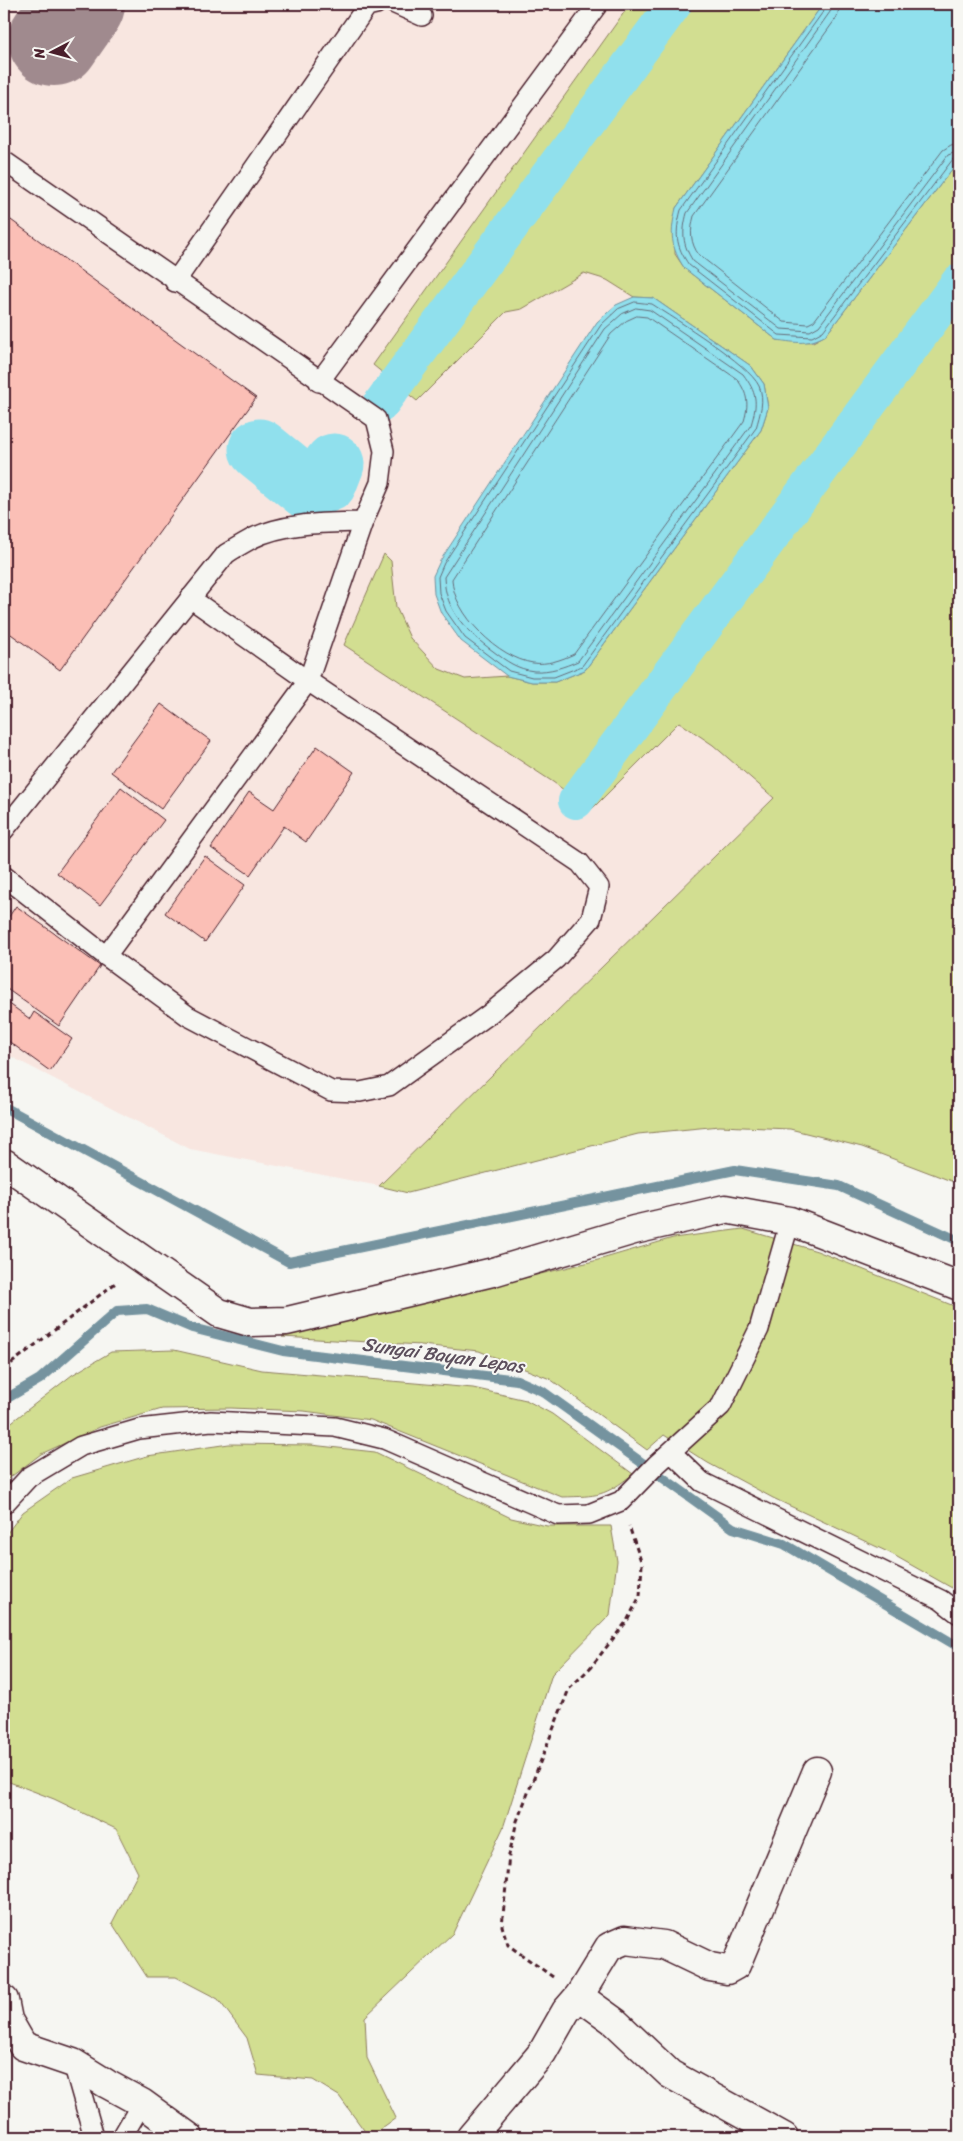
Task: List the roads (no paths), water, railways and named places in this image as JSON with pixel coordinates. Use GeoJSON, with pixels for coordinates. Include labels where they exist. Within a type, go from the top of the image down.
{"type":"FeatureCollection","features":[{"type":"Feature","properties":{"kind":"street"},"geometry":{"type":"LineString","coordinates":[[4,1163],[219,1313],[250,1322],[288,1321],[493,1272],[634,1230],[725,1209],[790,1221],[959,1286]]}},
{"type":"Feature","properties":{"kind":"street"},"geometry":{"type":"LineString","coordinates":[[471,2137],[542,2052],[566,2012],[579,1996],[610,1947],[625,1940],[664,1945],[710,1966],[727,1970],[736,1965],[817,1771]]}},
{"type":"Feature","properties":{"kind":"street"},"geometry":{"type":"LineString","coordinates":[[579,1996],[614,2022],[670,2074],[784,2137]]}},
{"type":"Feature","properties":{"kind":"street"},"geometry":{"type":"LineString","coordinates":[[4,2000],[8,2020],[22,2046],[73,2063],[142,2103],[189,2137]]}},
{"type":"Feature","properties":{"kind":"lane"},"geometry":{"type":"LineString","coordinates":[[175,282],[366,6],[376,4]]}},
{"type":"Feature","properties":{"kind":"lane"},"geometry":{"type":"LineString","coordinates":[[395,4],[422,16]]}},
{"type":"Feature","properties":{"kind":"lane"},"geometry":{"type":"LineString","coordinates":[[319,382],[598,4]]}},
{"type":"Feature","properties":{"kind":"lane"},"geometry":{"type":"LineString","coordinates":[[4,161],[175,282],[376,420],[384,451],[380,483],[363,522],[308,680],[106,956]]}},
{"type":"Feature","properties":{"kind":"lane"},"geometry":{"type":"LineString","coordinates":[[4,830],[226,554],[254,537],[288,528],[327,523],[363,522]]}},
{"type":"Feature","properties":{"kind":"lane"},"geometry":{"type":"LineString","coordinates":[[4,876],[106,956],[188,1016],[331,1091],[360,1092],[389,1086],[488,1014],[556,958],[592,919],[599,887],[580,863],[308,680],[190,598]]}},
{"type":"Feature","properties":{"kind":"lane"},"geometry":{"type":"LineString","coordinates":[[4,1504],[29,1477],[81,1446],[139,1429],[211,1421],[335,1427],[384,1439],[558,1515],[589,1514],[626,1496],[656,1465],[672,1453],[721,1406],[759,1329],[790,1221]]}},
{"type":"Feature","properties":{"kind":"lane"},"geometry":{"type":"LineString","coordinates":[[672,1453],[702,1482],[941,1600],[959,1614]]}},
{"type":"Feature","properties":{"kind":"lane"},"geometry":{"type":"LineString","coordinates":[[73,2063],[94,2137]]}},
{"type":"Feature","properties":{"kind":"lane"},"geometry":{"type":"LineString","coordinates":[[122,2137],[142,2103]]}},
{"type":"Feature","properties":{"kind":"water"},"geometry":{"type":"Polygon","coordinates":[[[823,4],[959,4],[959,160],[826,335],[808,342],[791,342],[777,340],[685,269],[676,254],[672,232],[676,208],[823,4]]]}},
{"type":"Feature","properties":{"kind":"water"},"geometry":{"type":"Polygon","coordinates":[[[634,297],[653,298],[751,366],[764,384],[768,408],[761,430],[585,670],[555,682],[532,682],[507,676],[461,641],[441,613],[434,594],[433,576],[440,561],[597,322],[616,305],[634,297]]]}},
{"type":"Feature","properties":{"kind":"waterway"},"geometry":{"type":"LineString","coordinates":[[380,405],[674,4]]}},
{"type":"Feature","properties":{"kind":"waterway"},"geometry":{"type":"LineString","coordinates":[[576,801],[959,282]]}},
{"type":"Feature","properties":{"kind":"waterway"},"geometry":{"type":"LineString","coordinates":[[259,449],[308,489],[327,482],[334,464]]}},
{"type":"Feature","properties":{"kind":"waterway"},"geometry":{"type":"LineString","coordinates":[[4,1107],[289,1262],[735,1170],[839,1186],[959,1241]]}},
{"type":"Feature","properties":{"kind":"waterway","name":"Sungai Bayan Lepas"},"geometry":{"type":"LineString","coordinates":[[4,1400],[40,1379],[117,1311],[147,1309],[192,1328],[283,1351],[517,1380],[542,1391],[733,1528],[784,1544],[959,1647]]}}]}
